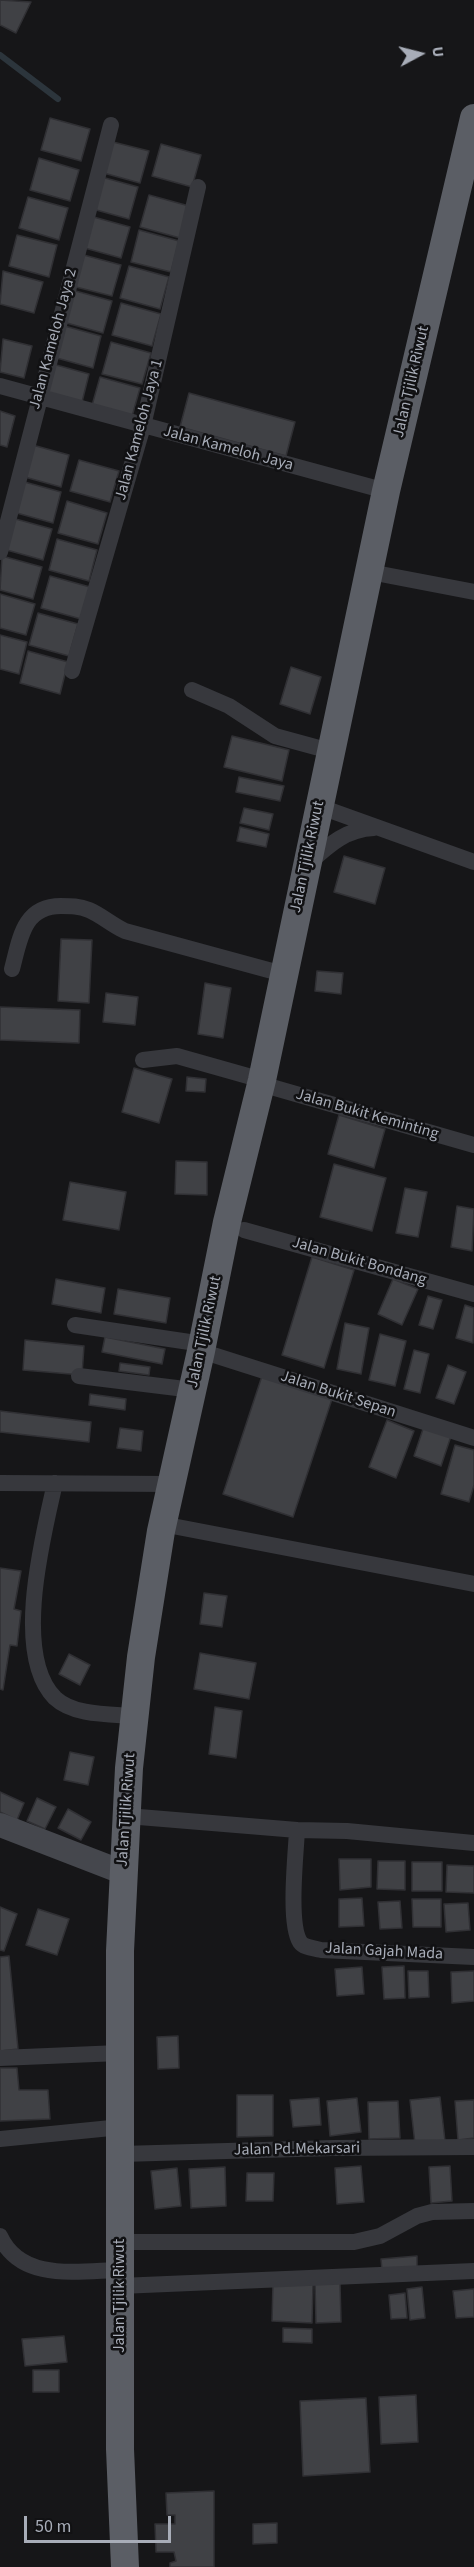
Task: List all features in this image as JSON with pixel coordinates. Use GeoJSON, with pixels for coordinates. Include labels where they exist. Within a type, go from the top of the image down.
{"type":"FeatureCollection","features":[{"type":"Feature","properties":{"kind":"highway","name":"Jalan Tjilik Riwut"},"geometry":{"type":"LineString","coordinates":[[125,2567],[120,2449],[119,2053],[122,1872],[135,1716],[162,1524],[193,1390],[227,1222],[261,1082],[386,491],[467,171],[474,118]]}},
{"type":"Feature","properties":{"kind":"main road"},"geometry":{"type":"LineString","coordinates":[[0,1825],[122,1872]]}},
{"type":"Feature","properties":{"kind":"street","name":"Jalan Kameloh Jaya 2"},"geometry":{"type":"LineString","coordinates":[[0,552],[111,125]]}},
{"type":"Feature","properties":{"kind":"street","name":"Jalan Kameloh Jaya 1"},"geometry":{"type":"LineString","coordinates":[[72,671],[143,426],[198,187]]}},
{"type":"Feature","properties":{"kind":"street","name":"Jalan Kameloh Jaya"},"geometry":{"type":"LineString","coordinates":[[0,386],[386,491]]}},
{"type":"Feature","properties":{"kind":"street"},"geometry":{"type":"LineString","coordinates":[[370,572],[474,592]]}},
{"type":"Feature","properties":{"kind":"street"},"geometry":{"type":"LineString","coordinates":[[192,690],[229,706],[275,736],[330,751]]}},
{"type":"Feature","properties":{"kind":"street"},"geometry":{"type":"LineString","coordinates":[[318,806],[474,862]]}},
{"type":"Feature","properties":{"kind":"street"},"geometry":{"type":"LineString","coordinates":[[306,865],[336,839],[353,831],[378,828]]}},
{"type":"Feature","properties":{"kind":"street"},"geometry":{"type":"LineString","coordinates":[[12,969],[26,921],[34,912],[55,906],[77,906],[125,931],[283,974]]}},
{"type":"Feature","properties":{"kind":"street","name":"Jalan Bukit Keminting"},"geometry":{"type":"LineString","coordinates":[[143,1060],[177,1056],[474,1145]]}},
{"type":"Feature","properties":{"kind":"street","name":"Jalan Bukit Bondang"},"geometry":{"type":"LineString","coordinates":[[244,1230],[474,1294]]}},
{"type":"Feature","properties":{"kind":"street","name":"Jalan Bukit Sepan"},"geometry":{"type":"LineString","coordinates":[[75,1325],[202,1348],[474,1438]]}},
{"type":"Feature","properties":{"kind":"street"},"geometry":{"type":"LineString","coordinates":[[79,1376],[193,1390]]}},
{"type":"Feature","properties":{"kind":"street"},"geometry":{"type":"LineString","coordinates":[[0,1483],[172,1484]]}},
{"type":"Feature","properties":{"kind":"street"},"geometry":{"type":"LineString","coordinates":[[55,1483],[38,1563],[34,1607],[34,1651],[42,1678],[56,1699],[82,1711],[135,1716]]}},
{"type":"Feature","properties":{"kind":"street"},"geometry":{"type":"LineString","coordinates":[[162,1524],[474,1584]]}},
{"type":"Feature","properties":{"kind":"street"},"geometry":{"type":"LineString","coordinates":[[127,1816],[297,1830],[347,1831],[474,1843]]}},
{"type":"Feature","properties":{"kind":"street","name":"Jalan Gajah Mada"},"geometry":{"type":"LineString","coordinates":[[297,1830],[295,1910],[297,1932],[300,1942],[305,1946],[321,1950],[474,1957]]}},
{"type":"Feature","properties":{"kind":"street"},"geometry":{"type":"LineString","coordinates":[[0,2058],[119,2053]]}},
{"type":"Feature","properties":{"kind":"street","name":"Jalan Pd.Mekarsari"},"geometry":{"type":"LineString","coordinates":[[0,2139],[333,2148],[474,2147]]}},
{"type":"Feature","properties":{"kind":"street"},"geometry":{"type":"LineString","coordinates":[[120,2242],[354,2242],[380,2236],[417,2216],[432,2212],[474,2211]]}},
{"type":"Feature","properties":{"kind":"street"},"geometry":{"type":"LineString","coordinates":[[0,2236],[17,2260],[38,2270],[120,2278],[474,2271]]}},
{"type":"Feature","properties":{"kind":"building"},"geometry":{"type":"Polygon","coordinates":[[[0,0],[31,2],[16,33],[0,25],[0,0]]]}},
{"type":"Feature","properties":{"kind":"building"},"geometry":{"type":"Polygon","coordinates":[[[50,118],[90,129],[81,161],[41,150],[50,118]]]}},
{"type":"Feature","properties":{"kind":"building"},"geometry":{"type":"Polygon","coordinates":[[[109,141],[149,151],[140,183],[100,172],[109,141]]]}},
{"type":"Feature","properties":{"kind":"building"},"geometry":{"type":"Polygon","coordinates":[[[161,144],[201,155],[192,187],[152,176],[161,144]]]}},
{"type":"Feature","properties":{"kind":"building"},"geometry":{"type":"Polygon","coordinates":[[[39,158],[79,170],[70,201],[30,190],[39,158]]]}},
{"type":"Feature","properties":{"kind":"building"},"geometry":{"type":"Polygon","coordinates":[[[98,176],[138,187],[129,219],[89,208],[98,176]]]}},
{"type":"Feature","properties":{"kind":"building"},"geometry":{"type":"Polygon","coordinates":[[[149,195],[189,206],[180,238],[140,227],[149,195]]]}},
{"type":"Feature","properties":{"kind":"building"},"geometry":{"type":"Polygon","coordinates":[[[28,197],[68,208],[59,240],[19,228],[28,197]]]}},
{"type":"Feature","properties":{"kind":"building"},"geometry":{"type":"Polygon","coordinates":[[[90,216],[130,227],[121,258],[81,247],[90,216]]]}},
{"type":"Feature","properties":{"kind":"building"},"geometry":{"type":"Polygon","coordinates":[[[139,230],[179,241],[171,272],[131,262],[139,230]]]}},
{"type":"Feature","properties":{"kind":"building"},"geometry":{"type":"Polygon","coordinates":[[[17,235],[57,245],[49,277],[9,266],[17,235]]]}},
{"type":"Feature","properties":{"kind":"building"},"geometry":{"type":"Polygon","coordinates":[[[80,254],[121,265],[112,296],[72,286],[80,254]]]}},
{"type":"Feature","properties":{"kind":"building"},"geometry":{"type":"Polygon","coordinates":[[[129,266],[169,277],[160,309],[120,298],[129,266]]]}},
{"type":"Feature","properties":{"kind":"building"},"geometry":{"type":"Polygon","coordinates":[[[3,271],[43,282],[34,313],[0,304],[3,271]]]}},
{"type":"Feature","properties":{"kind":"building"},"geometry":{"type":"Polygon","coordinates":[[[72,290],[112,301],[103,333],[63,322],[72,290]]]}},
{"type":"Feature","properties":{"kind":"building"},"geometry":{"type":"Polygon","coordinates":[[[121,303],[161,314],[152,346],[112,335],[121,303]]]}},
{"type":"Feature","properties":{"kind":"building"},"geometry":{"type":"Polygon","coordinates":[[[61,325],[101,336],[93,368],[53,357],[61,325]]]}},
{"type":"Feature","properties":{"kind":"building"},"geometry":{"type":"Polygon","coordinates":[[[3,339],[32,346],[24,378],[0,372],[3,339]]]}},
{"type":"Feature","properties":{"kind":"building"},"geometry":{"type":"Polygon","coordinates":[[[111,342],[151,353],[142,384],[102,374],[111,342]]]}},
{"type":"Feature","properties":{"kind":"building"},"geometry":{"type":"Polygon","coordinates":[[[49,363],[89,374],[81,406],[41,395],[49,363]]]}},
{"type":"Feature","properties":{"kind":"building"},"geometry":{"type":"Polygon","coordinates":[[[100,377],[140,388],[131,420],[91,409],[100,377]]]}},
{"type":"Feature","properties":{"kind":"building"},"geometry":{"type":"Polygon","coordinates":[[[189,393],[295,422],[286,456],[180,427],[189,393]]]}},
{"type":"Feature","properties":{"kind":"building"},"geometry":{"type":"Polygon","coordinates":[[[0,411],[15,416],[7,447],[0,445],[0,411]]]}},
{"type":"Feature","properties":{"kind":"building"},"geometry":{"type":"Polygon","coordinates":[[[29,444],[69,455],[61,487],[21,476],[29,444]]]}},
{"type":"Feature","properties":{"kind":"building"},"geometry":{"type":"Polygon","coordinates":[[[79,460],[119,471],[110,502],[70,491],[79,460]]]}},
{"type":"Feature","properties":{"kind":"building"},"geometry":{"type":"Polygon","coordinates":[[[21,481],[61,492],[53,523],[13,512],[21,481]]]}},
{"type":"Feature","properties":{"kind":"building"},"geometry":{"type":"Polygon","coordinates":[[[67,501],[107,513],[98,544],[58,533],[67,501]]]}},
{"type":"Feature","properties":{"kind":"building"},"geometry":{"type":"Polygon","coordinates":[[[12,518],[52,529],[43,560],[3,549],[12,518]]]}},
{"type":"Feature","properties":{"kind":"building"},"geometry":{"type":"Polygon","coordinates":[[[57,539],[97,550],[89,581],[49,570],[57,539]]]}},
{"type":"Feature","properties":{"kind":"building"},"geometry":{"type":"Polygon","coordinates":[[[2,556],[42,567],[33,599],[0,590],[2,556]]]}},
{"type":"Feature","properties":{"kind":"building"},"geometry":{"type":"Polygon","coordinates":[[[50,576],[90,587],[81,619],[41,608],[50,576]]]}},
{"type":"Feature","properties":{"kind":"building"},"geometry":{"type":"Polygon","coordinates":[[[0,594],[35,604],[26,635],[0,628],[0,594]]]}},
{"type":"Feature","properties":{"kind":"building"},"geometry":{"type":"Polygon","coordinates":[[[38,613],[78,624],[69,656],[29,645],[38,613]]]}},
{"type":"Feature","properties":{"kind":"building"},"geometry":{"type":"Polygon","coordinates":[[[0,635],[27,642],[19,674],[0,669],[0,635]]]}},
{"type":"Feature","properties":{"kind":"building"},"geometry":{"type":"Polygon","coordinates":[[[28,651],[68,662],[60,694],[20,683],[28,651]]]}},
{"type":"Feature","properties":{"kind":"building"},"geometry":{"type":"Polygon","coordinates":[[[291,667],[321,677],[310,714],[280,704],[291,667]]]}},
{"type":"Feature","properties":{"kind":"building"},"geometry":{"type":"Polygon","coordinates":[[[232,736],[289,750],[282,781],[224,767],[232,736]]]}},
{"type":"Feature","properties":{"kind":"building"},"geometry":{"type":"Polygon","coordinates":[[[239,777],[284,786],[280,801],[236,792],[239,777]]]}},
{"type":"Feature","properties":{"kind":"building"},"geometry":{"type":"Polygon","coordinates":[[[244,808],[273,814],[269,830],[240,823],[244,808]]]}},
{"type":"Feature","properties":{"kind":"building"},"geometry":{"type":"Polygon","coordinates":[[[240,827],[269,834],[266,847],[237,841],[240,827]]]}},
{"type":"Feature","properties":{"kind":"building"},"geometry":{"type":"Polygon","coordinates":[[[344,856],[385,868],[375,904],[334,892],[344,856]]]}},
{"type":"Feature","properties":{"kind":"building"},"geometry":{"type":"Polygon","coordinates":[[[61,939],[92,940],[89,1003],[58,1001],[61,939]]]}},
{"type":"Feature","properties":{"kind":"building"},"geometry":{"type":"Polygon","coordinates":[[[317,971],[343,973],[341,994],[315,991],[317,971]]]}},
{"type":"Feature","properties":{"kind":"building"},"geometry":{"type":"Polygon","coordinates":[[[205,983],[231,988],[223,1038],[198,1034],[205,983]]]}},
{"type":"Feature","properties":{"kind":"building"},"geometry":{"type":"Polygon","coordinates":[[[106,993],[138,997],[135,1025],[103,1022],[106,993]]]}},
{"type":"Feature","properties":{"kind":"building"},"geometry":{"type":"Polygon","coordinates":[[[0,1007],[80,1010],[79,1043],[0,1040],[0,1007]]]}},
{"type":"Feature","properties":{"kind":"building"},"geometry":{"type":"Polygon","coordinates":[[[134,1068],[172,1079],[159,1123],[122,1112],[134,1068]]]}},
{"type":"Feature","properties":{"kind":"building"},"geometry":{"type":"Polygon","coordinates":[[[187,1077],[206,1079],[205,1092],[186,1091],[187,1077]]]}},
{"type":"Feature","properties":{"kind":"building"},"geometry":{"type":"Polygon","coordinates":[[[339,1115],[385,1129],[374,1168],[328,1154],[339,1115]]]}},
{"type":"Feature","properties":{"kind":"building"},"geometry":{"type":"Polygon","coordinates":[[[176,1161],[207,1162],[207,1195],[175,1194],[176,1161]]]}},
{"type":"Feature","properties":{"kind":"building"},"geometry":{"type":"Polygon","coordinates":[[[334,1164],[386,1178],[372,1231],[320,1217],[334,1164]]]}},
{"type":"Feature","properties":{"kind":"building"},"geometry":{"type":"Polygon","coordinates":[[[70,1182],[126,1192],[119,1230],[63,1220],[70,1182]]]}},
{"type":"Feature","properties":{"kind":"building"},"geometry":{"type":"Polygon","coordinates":[[[405,1188],[427,1192],[418,1237],[396,1233],[405,1188]]]}},
{"type":"Feature","properties":{"kind":"building"},"geometry":{"type":"Polygon","coordinates":[[[457,1206],[474,1209],[472,1251],[451,1247],[457,1206]]]}},
{"type":"Feature","properties":{"kind":"building"},"geometry":{"type":"Polygon","coordinates":[[[312,1257],[354,1270],[324,1368],[282,1355],[312,1257]]]}},
{"type":"Feature","properties":{"kind":"building"},"geometry":{"type":"Polygon","coordinates":[[[56,1279],[105,1288],[101,1313],[52,1304],[56,1279]]]}},
{"type":"Feature","properties":{"kind":"building"},"geometry":{"type":"Polygon","coordinates":[[[393,1279],[418,1289],[402,1325],[378,1314],[393,1279]]]}},
{"type":"Feature","properties":{"kind":"building"},"geometry":{"type":"Polygon","coordinates":[[[118,1289],[170,1298],[166,1323],[114,1314],[118,1289]]]}},
{"type":"Feature","properties":{"kind":"building"},"geometry":{"type":"Polygon","coordinates":[[[428,1296],[442,1300],[433,1329],[419,1325],[428,1296]]]}},
{"type":"Feature","properties":{"kind":"building"},"geometry":{"type":"Polygon","coordinates":[[[465,1305],[474,1308],[473,1343],[456,1338],[465,1305]]]}},
{"type":"Feature","properties":{"kind":"building"},"geometry":{"type":"Polygon","coordinates":[[[345,1323],[369,1328],[361,1374],[337,1369],[345,1323]]]}},
{"type":"Feature","properties":{"kind":"building"},"geometry":{"type":"Polygon","coordinates":[[[380,1334],[406,1341],[395,1386],[369,1380],[380,1334]]]}},
{"type":"Feature","properties":{"kind":"building"},"geometry":{"type":"Polygon","coordinates":[[[105,1337],[165,1349],[162,1364],[102,1352],[105,1337]]]}},
{"type":"Feature","properties":{"kind":"building"},"geometry":{"type":"Polygon","coordinates":[[[25,1340],[84,1346],[82,1375],[23,1370],[25,1340]]]}},
{"type":"Feature","properties":{"kind":"building"},"geometry":{"type":"Polygon","coordinates":[[[414,1350],[429,1354],[420,1393],[404,1389],[414,1350]]]}},
{"type":"Feature","properties":{"kind":"building"},"geometry":{"type":"Polygon","coordinates":[[[120,1363],[150,1367],[149,1375],[119,1371],[120,1363]]]}},
{"type":"Feature","properties":{"kind":"building"},"geometry":{"type":"Polygon","coordinates":[[[448,1365],[466,1372],[454,1404],[436,1398],[448,1365]]]}},
{"type":"Feature","properties":{"kind":"building"},"geometry":{"type":"Polygon","coordinates":[[[263,1373],[333,1396],[293,1517],[223,1494],[263,1373]]]}},
{"type":"Feature","properties":{"kind":"building"},"geometry":{"type":"Polygon","coordinates":[[[90,1394],[126,1399],[125,1410],[89,1405],[90,1394]]]}},
{"type":"Feature","properties":{"kind":"building"},"geometry":{"type":"Polygon","coordinates":[[[0,1411],[91,1422],[89,1442],[0,1432],[0,1411]]]}},
{"type":"Feature","properties":{"kind":"building"},"geometry":{"type":"Polygon","coordinates":[[[387,1420],[414,1431],[396,1478],[369,1467],[387,1420]]]}},
{"type":"Feature","properties":{"kind":"building"},"geometry":{"type":"Polygon","coordinates":[[[424,1426],[451,1436],[441,1466],[414,1456],[424,1426]]]}},
{"type":"Feature","properties":{"kind":"building"},"geometry":{"type":"Polygon","coordinates":[[[120,1428],[143,1431],[141,1451],[117,1448],[120,1428]]]}},
{"type":"Feature","properties":{"kind":"building"},"geometry":{"type":"Polygon","coordinates":[[[455,1445],[474,1450],[474,1485],[469,1502],[441,1494],[455,1445]]]}},
{"type":"Feature","properties":{"kind":"building"},"geometry":{"type":"Polygon","coordinates":[[[0,1568],[21,1571],[14,1609],[21,1611],[17,1646],[10,1645],[3,1690],[0,1689],[0,1568]]]}},
{"type":"Feature","properties":{"kind":"building"},"geometry":{"type":"Polygon","coordinates":[[[204,1593],[227,1596],[222,1627],[200,1624],[204,1593]]]}},
{"type":"Feature","properties":{"kind":"building"},"geometry":{"type":"Polygon","coordinates":[[[200,1653],[256,1663],[249,1699],[194,1689],[200,1653]]]}},
{"type":"Feature","properties":{"kind":"building"},"geometry":{"type":"Polygon","coordinates":[[[69,1654],[90,1665],[80,1685],[59,1674],[69,1654]]]}},
{"type":"Feature","properties":{"kind":"building"},"geometry":{"type":"Polygon","coordinates":[[[215,1707],[242,1711],[236,1758],[209,1754],[215,1707]]]}},
{"type":"Feature","properties":{"kind":"building"},"geometry":{"type":"Polygon","coordinates":[[[70,1752],[94,1757],[88,1785],[64,1780],[70,1752]]]}},
{"type":"Feature","properties":{"kind":"building"},"geometry":{"type":"Polygon","coordinates":[[[0,1792],[24,1803],[17,1820],[0,1812],[0,1792]]]}},
{"type":"Feature","properties":{"kind":"building"},"geometry":{"type":"Polygon","coordinates":[[[37,1798],[56,1807],[45,1829],[27,1821],[37,1798]]]}},
{"type":"Feature","properties":{"kind":"building"},"geometry":{"type":"Polygon","coordinates":[[[68,1809],[91,1822],[81,1840],[58,1828],[68,1809]]]}},
{"type":"Feature","properties":{"kind":"building"},"geometry":{"type":"Polygon","coordinates":[[[339,1859],[371,1859],[371,1887],[340,1890],[339,1859]]]}},
{"type":"Feature","properties":{"kind":"building"},"geometry":{"type":"Polygon","coordinates":[[[378,1861],[405,1861],[405,1890],[377,1889],[378,1861]]]}},
{"type":"Feature","properties":{"kind":"building"},"geometry":{"type":"Polygon","coordinates":[[[412,1862],[442,1862],[442,1891],[412,1891],[412,1862]]]}},
{"type":"Feature","properties":{"kind":"building"},"geometry":{"type":"Polygon","coordinates":[[[447,1865],[474,1866],[474,1893],[446,1892],[447,1865]]]}},
{"type":"Feature","properties":{"kind":"building"},"geometry":{"type":"Polygon","coordinates":[[[362,1898],[364,1926],[339,1927],[339,1899],[362,1898]]]}},
{"type":"Feature","properties":{"kind":"building"},"geometry":{"type":"Polygon","coordinates":[[[412,1899],[441,1899],[441,1927],[413,1927],[412,1899]]]}},
{"type":"Feature","properties":{"kind":"building"},"geometry":{"type":"Polygon","coordinates":[[[400,1901],[402,1928],[380,1929],[378,1902],[400,1901]]]}},
{"type":"Feature","properties":{"kind":"building"},"geometry":{"type":"Polygon","coordinates":[[[468,1903],[470,1930],[446,1932],[444,1904],[468,1903]]]}},
{"type":"Feature","properties":{"kind":"building"},"geometry":{"type":"Polygon","coordinates":[[[0,1907],[17,1914],[4,1951],[0,1950],[0,1907]]]}},
{"type":"Feature","properties":{"kind":"building"},"geometry":{"type":"Polygon","coordinates":[[[38,1909],[69,1919],[57,1955],[26,1945],[38,1909]]]}},
{"type":"Feature","properties":{"kind":"building"},"geometry":{"type":"Polygon","coordinates":[[[9,1956],[18,2049],[0,2051],[0,1957],[9,1956]]]}},
{"type":"Feature","properties":{"kind":"building"},"geometry":{"type":"Polygon","coordinates":[[[404,1966],[405,1998],[384,1999],[382,1967],[404,1966]]]}},
{"type":"Feature","properties":{"kind":"building"},"geometry":{"type":"Polygon","coordinates":[[[362,1967],[364,1994],[337,1996],[335,1969],[362,1967]]]}},
{"type":"Feature","properties":{"kind":"building"},"geometry":{"type":"Polygon","coordinates":[[[408,1971],[428,1971],[429,1997],[409,1998],[408,1971]]]}},
{"type":"Feature","properties":{"kind":"building"},"geometry":{"type":"Polygon","coordinates":[[[474,1971],[474,2001],[452,2003],[451,1972],[474,1971]]]}},
{"type":"Feature","properties":{"kind":"building"},"geometry":{"type":"Polygon","coordinates":[[[178,2036],[179,2068],[158,2069],[157,2037],[178,2036]]]}},
{"type":"Feature","properties":{"kind":"building"},"geometry":{"type":"Polygon","coordinates":[[[0,2068],[17,2068],[19,2090],[48,2090],[50,2119],[0,2121],[0,2068]]]}},
{"type":"Feature","properties":{"kind":"building"},"geometry":{"type":"Polygon","coordinates":[[[237,2095],[273,2095],[273,2136],[237,2137],[237,2095]]]}},
{"type":"Feature","properties":{"kind":"building"},"geometry":{"type":"Polygon","coordinates":[[[440,2097],[445,2141],[415,2144],[410,2100],[440,2097]]]}},
{"type":"Feature","properties":{"kind":"building"},"geometry":{"type":"Polygon","coordinates":[[[319,2098],[321,2125],[293,2127],[290,2100],[319,2098]]]}},
{"type":"Feature","properties":{"kind":"building"},"geometry":{"type":"Polygon","coordinates":[[[357,2098],[361,2132],[330,2136],[327,2101],[357,2098]]]}},
{"type":"Feature","properties":{"kind":"building"},"geometry":{"type":"Polygon","coordinates":[[[474,2100],[474,2138],[458,2140],[455,2101],[474,2100]]]}},
{"type":"Feature","properties":{"kind":"building"},"geometry":{"type":"Polygon","coordinates":[[[398,2101],[400,2138],[369,2139],[368,2102],[398,2101]]]}},
{"type":"Feature","properties":{"kind":"building"},"geometry":{"type":"Polygon","coordinates":[[[361,2166],[364,2202],[337,2204],[335,2168],[361,2166]]]}},
{"type":"Feature","properties":{"kind":"building"},"geometry":{"type":"Polygon","coordinates":[[[450,2166],[452,2201],[431,2203],[429,2167],[450,2166]]]}},
{"type":"Feature","properties":{"kind":"building"},"geometry":{"type":"Polygon","coordinates":[[[225,2167],[226,2206],[191,2208],[189,2169],[225,2167]]]}},
{"type":"Feature","properties":{"kind":"building"},"geometry":{"type":"Polygon","coordinates":[[[177,2168],[181,2206],[155,2209],[151,2171],[177,2168]]]}},
{"type":"Feature","properties":{"kind":"building"},"geometry":{"type":"Polygon","coordinates":[[[247,2173],[274,2173],[273,2201],[246,2201],[247,2173]]]}},
{"type":"Feature","properties":{"kind":"building"},"geometry":{"type":"Polygon","coordinates":[[[417,2256],[417,2267],[382,2270],[381,2259],[417,2256]]]}},
{"type":"Feature","properties":{"kind":"building"},"geometry":{"type":"Polygon","coordinates":[[[273,2282],[313,2284],[312,2323],[272,2321],[273,2282]]]}},
{"type":"Feature","properties":{"kind":"building"},"geometry":{"type":"Polygon","coordinates":[[[340,2283],[341,2322],[316,2323],[315,2284],[340,2283]]]}},
{"type":"Feature","properties":{"kind":"building"},"geometry":{"type":"Polygon","coordinates":[[[422,2287],[425,2318],[410,2320],[407,2289],[422,2287]]]}},
{"type":"Feature","properties":{"kind":"building"},"geometry":{"type":"Polygon","coordinates":[[[474,2289],[474,2317],[456,2318],[453,2291],[474,2289]]]}},
{"type":"Feature","properties":{"kind":"building"},"geometry":{"type":"Polygon","coordinates":[[[405,2293],[407,2318],[391,2319],[389,2295],[405,2293]]]}},
{"type":"Feature","properties":{"kind":"building"},"geometry":{"type":"Polygon","coordinates":[[[283,2328],[312,2329],[312,2343],[283,2342],[283,2328]]]}},
{"type":"Feature","properties":{"kind":"building"},"geometry":{"type":"Polygon","coordinates":[[[64,2336],[67,2362],[25,2366],[22,2339],[64,2336]]]}},
{"type":"Feature","properties":{"kind":"building"},"geometry":{"type":"Polygon","coordinates":[[[33,2370],[59,2370],[59,2392],[33,2392],[33,2370]]]}},
{"type":"Feature","properties":{"kind":"building"},"geometry":{"type":"Polygon","coordinates":[[[416,2395],[418,2442],[381,2444],[379,2397],[416,2395]]]}},
{"type":"Feature","properties":{"kind":"building"},"geometry":{"type":"Polygon","coordinates":[[[366,2398],[370,2472],[303,2476],[300,2401],[366,2398]]]}},
{"type":"Feature","properties":{"kind":"building"},"geometry":{"type":"Polygon","coordinates":[[[214,2491],[214,2567],[170,2567],[170,2563],[176,2561],[174,2552],[156,2552],[155,2524],[175,2524],[175,2515],[167,2515],[166,2493],[214,2491]]]}},
{"type":"Feature","properties":{"kind":"building"},"geometry":{"type":"Polygon","coordinates":[[[277,2523],[277,2543],[253,2544],[253,2524],[277,2523]]]}},
{"type":"Feature","properties":{"kind":"waterway"},"geometry":{"type":"LineString","coordinates":[[0,55],[58,99]]}}]}
